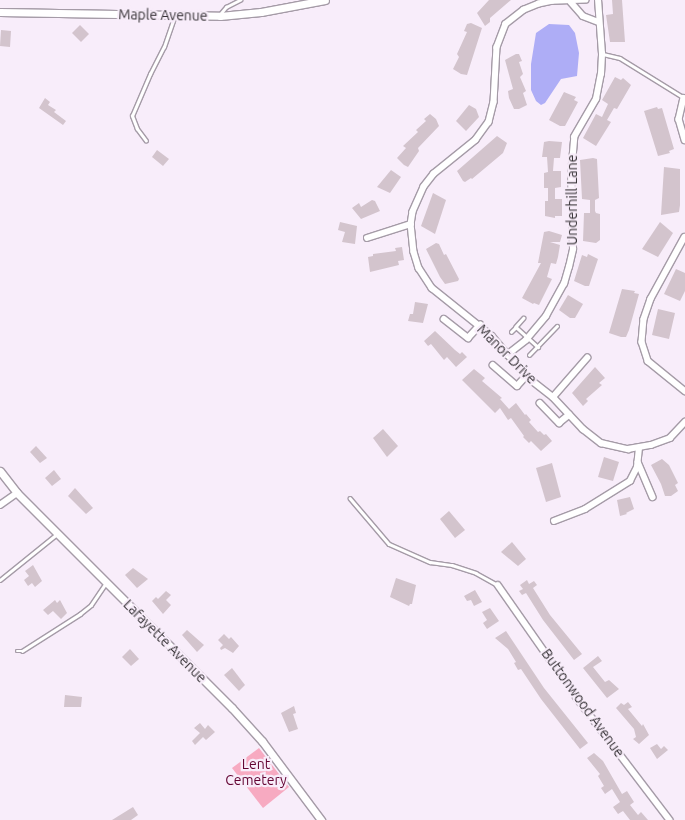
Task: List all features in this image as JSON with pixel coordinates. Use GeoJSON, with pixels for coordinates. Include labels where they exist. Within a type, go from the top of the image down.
{"type":"FeatureCollection","features":[{"type":"Feature","properties":{"kind":"street","name":"Maple Avenue"},"geometry":{"type":"LineString","coordinates":[[0,12],[220,16],[261,12],[325,0]]}},
{"type":"Feature","properties":{"kind":"street","name":"Manor Drive"},"geometry":{"type":"LineString","coordinates":[[587,0],[571,2],[553,0],[539,4],[524,10],[506,24],[495,56],[494,102],[489,122],[476,140],[428,180],[417,202],[411,224],[414,252],[425,279],[442,297],[480,325],[492,336],[526,376],[553,397],[570,415],[601,442],[628,449],[639,448],[670,438],[685,422]]}},
{"type":"Feature","properties":{"kind":"street"},"geometry":{"type":"LineString","coordinates":[[587,0],[598,2]]}},
{"type":"Feature","properties":{"kind":"street"},"geometry":{"type":"LineString","coordinates":[[571,2],[583,16],[599,22]]}},
{"type":"Feature","properties":{"kind":"street","name":"Underhill Lane"},"geometry":{"type":"LineString","coordinates":[[507,355],[528,338],[546,316],[555,301],[569,267],[573,249],[572,161],[574,137],[596,99],[602,54],[598,2]]}},
{"type":"Feature","properties":{"kind":"street"},"geometry":{"type":"LineString","coordinates":[[684,98],[679,119],[685,140]]}},
{"type":"Feature","properties":{"kind":"street"},"geometry":{"type":"LineString","coordinates":[[367,238],[411,224]]}},
{"type":"Feature","properties":{"kind":"street"},"geometry":{"type":"LineString","coordinates":[[685,237],[650,299],[644,319],[642,342],[645,355],[653,367],[685,391]]}},
{"type":"Feature","properties":{"kind":"street"},"geometry":{"type":"LineString","coordinates":[[444,319],[468,338],[480,325]]}},
{"type":"Feature","properties":{"kind":"street"},"geometry":{"type":"LineString","coordinates":[[553,397],[587,358]]}},
{"type":"Feature","properties":{"kind":"street"},"geometry":{"type":"LineString","coordinates":[[493,365],[517,386],[526,376]]}},
{"type":"Feature","properties":{"kind":"street"},"geometry":{"type":"LineString","coordinates":[[540,403],[559,423],[570,415]]}},
{"type":"Feature","properties":{"kind":"street"},"geometry":{"type":"LineString","coordinates":[[554,521],[577,513],[622,487],[634,474],[638,462],[639,448]]}},
{"type":"Feature","properties":{"kind":"street"},"geometry":{"type":"LineString","coordinates":[[638,462],[653,497]]}},
{"type":"Feature","properties":{"kind":"street","name":"Lafayette Avenue"},"geometry":{"type":"LineString","coordinates":[[0,471],[17,493],[250,728],[321,820]]}},
{"type":"Feature","properties":{"kind":"street"},"geometry":{"type":"LineString","coordinates":[[0,505],[17,493]]}},
{"type":"Feature","properties":{"kind":"street","name":"Buttonwood Avenue"},"geometry":{"type":"LineString","coordinates":[[498,585],[577,698],[670,820]]}},
{"type":"Feature","properties":{"kind":"lane"},"geometry":{"type":"LineString","coordinates":[[220,16],[226,7],[240,0]]}},
{"type":"Feature","properties":{"kind":"lane"},"geometry":{"type":"LineString","coordinates":[[146,141],[137,129],[132,116],[164,47],[174,16]]}},
{"type":"Feature","properties":{"kind":"lane"},"geometry":{"type":"LineString","coordinates":[[602,54],[620,58],[684,98]]}},
{"type":"Feature","properties":{"kind":"lane"},"geometry":{"type":"LineString","coordinates":[[511,332],[524,318]]}},
{"type":"Feature","properties":{"kind":"lane"},"geometry":{"type":"LineString","coordinates":[[529,355],[557,326]]}},
{"type":"Feature","properties":{"kind":"lane"},"geometry":{"type":"LineString","coordinates":[[516,327],[538,347]]}},
{"type":"Feature","properties":{"kind":"lane"},"geometry":{"type":"LineString","coordinates":[[350,498],[389,544],[430,562],[452,565],[476,573],[498,585]]}},
{"type":"Feature","properties":{"kind":"lane"},"geometry":{"type":"LineString","coordinates":[[0,580],[58,533]]}},
{"type":"Feature","properties":{"kind":"lane"},"geometry":{"type":"LineString","coordinates":[[17,651],[22,651],[80,614],[91,605],[107,582]]}},
{"type":"Feature","properties":{"kind":"green space","name":"Lent Cemetery"},"geometry":{"type":"Polygon","coordinates":[[[259,748],[289,787],[263,808],[232,768],[259,748]]]}},
{"type":"Feature","properties":{"kind":"water"},"geometry":{"type":"Polygon","coordinates":[[[549,24],[569,25],[575,33],[579,53],[577,76],[561,79],[545,103],[541,105],[536,101],[531,90],[531,64],[536,33],[549,24]]]}},
{"type":"Feature","properties":{"kind":"building"},"geometry":{"type":"Polygon","coordinates":[[[489,0],[511,0],[490,18],[490,22],[485,26],[477,13],[489,0]]]}},
{"type":"Feature","properties":{"kind":"building"},"geometry":{"type":"Polygon","coordinates":[[[612,0],[622,0],[625,42],[610,42],[606,15],[613,14],[612,0]]]}},
{"type":"Feature","properties":{"kind":"building"},"geometry":{"type":"Polygon","coordinates":[[[471,23],[482,28],[467,75],[453,69],[459,57],[457,54],[467,32],[464,31],[467,24],[471,23]]]}},
{"type":"Feature","properties":{"kind":"building"},"geometry":{"type":"Polygon","coordinates":[[[80,25],[89,34],[81,42],[72,33],[80,25]]]}},
{"type":"Feature","properties":{"kind":"building"},"geometry":{"type":"Polygon","coordinates":[[[1,30],[11,31],[10,47],[0,46],[1,30]]]}},
{"type":"Feature","properties":{"kind":"building"},"geometry":{"type":"Polygon","coordinates":[[[519,54],[522,61],[519,62],[523,74],[520,77],[526,91],[523,93],[527,105],[519,109],[514,109],[509,98],[508,91],[513,89],[505,60],[519,54]]]}},
{"type":"Feature","properties":{"kind":"building"},"geometry":{"type":"Polygon","coordinates":[[[615,77],[621,80],[623,78],[631,85],[617,109],[614,108],[607,120],[611,122],[596,146],[583,138],[596,114],[602,117],[608,104],[602,100],[615,77]]]}},
{"type":"Feature","properties":{"kind":"building"},"geometry":{"type":"Polygon","coordinates":[[[564,92],[576,97],[574,100],[578,102],[565,126],[560,126],[549,120],[564,92]]]}},
{"type":"Feature","properties":{"kind":"building"},"geometry":{"type":"Polygon","coordinates":[[[45,98],[50,102],[48,105],[56,110],[54,112],[66,121],[63,125],[39,108],[45,98]]]}},
{"type":"Feature","properties":{"kind":"building"},"geometry":{"type":"Polygon","coordinates":[[[469,105],[476,109],[479,117],[466,131],[456,121],[469,105]]]}},
{"type":"Feature","properties":{"kind":"building"},"geometry":{"type":"Polygon","coordinates":[[[657,107],[658,109],[662,108],[674,149],[669,151],[670,153],[658,156],[644,111],[657,107]]]}},
{"type":"Feature","properties":{"kind":"building"},"geometry":{"type":"Polygon","coordinates":[[[430,114],[436,119],[439,126],[418,148],[419,151],[408,167],[397,158],[406,148],[403,146],[418,132],[416,130],[426,121],[424,119],[430,114]]]}},
{"type":"Feature","properties":{"kind":"building"},"geometry":{"type":"Polygon","coordinates":[[[497,136],[507,143],[503,153],[472,179],[463,181],[457,171],[497,136]]]}},
{"type":"Feature","properties":{"kind":"building"},"geometry":{"type":"Polygon","coordinates":[[[544,142],[562,142],[560,158],[554,158],[553,171],[561,171],[561,187],[555,188],[555,199],[562,199],[562,216],[555,216],[555,218],[545,216],[545,201],[548,201],[548,188],[544,188],[544,173],[548,172],[547,157],[542,157],[544,142]]]}},
{"type":"Feature","properties":{"kind":"building"},"geometry":{"type":"Polygon","coordinates":[[[157,150],[169,159],[163,166],[152,157],[157,150]]]}},
{"type":"Feature","properties":{"kind":"building"},"geometry":{"type":"Polygon","coordinates":[[[597,159],[599,198],[595,200],[595,211],[600,214],[600,240],[596,243],[583,241],[584,213],[590,213],[590,200],[582,199],[580,160],[597,159]]]}},
{"type":"Feature","properties":{"kind":"building"},"geometry":{"type":"Polygon","coordinates":[[[664,167],[680,169],[680,205],[679,212],[661,215],[664,167]]]}},
{"type":"Feature","properties":{"kind":"building"},"geometry":{"type":"Polygon","coordinates":[[[391,170],[401,177],[390,193],[377,187],[391,170]]]}},
{"type":"Feature","properties":{"kind":"building"},"geometry":{"type":"Polygon","coordinates":[[[433,193],[446,200],[435,234],[421,226],[433,193]]]}},
{"type":"Feature","properties":{"kind":"building"},"geometry":{"type":"Polygon","coordinates":[[[372,200],[375,201],[380,211],[361,219],[352,208],[359,203],[361,207],[372,200]]]}},
{"type":"Feature","properties":{"kind":"building"},"geometry":{"type":"Polygon","coordinates":[[[340,222],[357,226],[355,244],[342,242],[345,232],[338,230],[340,222]]]}},
{"type":"Feature","properties":{"kind":"building"},"geometry":{"type":"Polygon","coordinates":[[[660,222],[673,233],[658,257],[642,249],[660,222]]]}},
{"type":"Feature","properties":{"kind":"building"},"geometry":{"type":"Polygon","coordinates":[[[549,231],[562,235],[560,242],[550,242],[560,245],[558,257],[556,264],[551,263],[547,277],[552,279],[539,305],[533,304],[522,298],[541,263],[538,263],[544,232],[549,231]]]}},
{"type":"Feature","properties":{"kind":"building"},"geometry":{"type":"Polygon","coordinates":[[[436,243],[439,244],[444,255],[446,254],[459,279],[458,281],[445,284],[440,277],[426,249],[436,243]]]}},
{"type":"Feature","properties":{"kind":"building"},"geometry":{"type":"Polygon","coordinates":[[[402,247],[404,260],[398,261],[399,265],[370,272],[368,257],[373,256],[373,254],[396,251],[395,248],[402,247]]]}},
{"type":"Feature","properties":{"kind":"building"},"geometry":{"type":"Polygon","coordinates":[[[588,254],[598,259],[589,286],[585,286],[574,281],[582,255],[587,257],[588,254]]]}},
{"type":"Feature","properties":{"kind":"building"},"geometry":{"type":"Polygon","coordinates":[[[676,269],[685,273],[685,291],[680,301],[664,294],[676,269]]]}},
{"type":"Feature","properties":{"kind":"building"},"geometry":{"type":"Polygon","coordinates":[[[622,289],[635,291],[634,293],[639,294],[626,337],[609,333],[622,289]]]}},
{"type":"Feature","properties":{"kind":"building"},"geometry":{"type":"Polygon","coordinates":[[[568,295],[583,304],[575,318],[570,318],[559,310],[568,295]]]}},
{"type":"Feature","properties":{"kind":"building"},"geometry":{"type":"Polygon","coordinates":[[[415,302],[428,304],[423,323],[408,321],[410,314],[413,314],[415,302]]]}},
{"type":"Feature","properties":{"kind":"building"},"geometry":{"type":"Polygon","coordinates":[[[658,309],[675,313],[669,339],[652,335],[658,309]]]}},
{"type":"Feature","properties":{"kind":"building"},"geometry":{"type":"Polygon","coordinates":[[[435,331],[455,350],[460,354],[462,352],[467,357],[456,367],[447,357],[444,360],[431,344],[428,346],[424,341],[435,331]]]}},
{"type":"Feature","properties":{"kind":"building"},"geometry":{"type":"Polygon","coordinates":[[[595,367],[605,378],[599,383],[602,385],[586,399],[588,401],[583,406],[572,393],[595,367]]]}},
{"type":"Feature","properties":{"kind":"building"},"geometry":{"type":"Polygon","coordinates":[[[474,369],[485,378],[482,381],[502,398],[500,399],[509,409],[516,403],[531,420],[529,422],[538,432],[546,434],[552,441],[541,451],[531,441],[529,443],[523,437],[511,418],[508,420],[500,408],[495,413],[462,380],[474,369]]]}},
{"type":"Feature","properties":{"kind":"building"},"geometry":{"type":"Polygon","coordinates":[[[383,429],[398,446],[387,457],[373,438],[383,429]]]}},
{"type":"Feature","properties":{"kind":"building"},"geometry":{"type":"Polygon","coordinates":[[[36,446],[47,458],[40,463],[30,452],[36,446]]]}},
{"type":"Feature","properties":{"kind":"building"},"geometry":{"type":"Polygon","coordinates":[[[604,457],[619,462],[613,481],[598,477],[604,457]]]}},
{"type":"Feature","properties":{"kind":"building"},"geometry":{"type":"Polygon","coordinates":[[[662,459],[669,465],[678,483],[675,485],[678,491],[671,496],[665,496],[651,465],[662,459]]]}},
{"type":"Feature","properties":{"kind":"building"},"geometry":{"type":"Polygon","coordinates":[[[552,463],[561,497],[546,502],[536,468],[552,463]]]}},
{"type":"Feature","properties":{"kind":"building"},"geometry":{"type":"Polygon","coordinates":[[[54,470],[61,479],[52,486],[45,478],[54,470]]]}},
{"type":"Feature","properties":{"kind":"building"},"geometry":{"type":"Polygon","coordinates":[[[75,488],[93,508],[86,514],[68,496],[75,488]]]}},
{"type":"Feature","properties":{"kind":"building"},"geometry":{"type":"Polygon","coordinates":[[[630,497],[634,509],[620,516],[617,500],[630,497]]]}},
{"type":"Feature","properties":{"kind":"building"},"geometry":{"type":"Polygon","coordinates":[[[449,511],[465,530],[455,538],[440,519],[449,511]]]}},
{"type":"Feature","properties":{"kind":"building"},"geometry":{"type":"Polygon","coordinates":[[[512,542],[526,559],[518,566],[501,552],[512,542]]]}},
{"type":"Feature","properties":{"kind":"building"},"geometry":{"type":"Polygon","coordinates":[[[33,565],[42,581],[35,587],[32,583],[28,586],[24,580],[29,576],[25,571],[33,565]]]}},
{"type":"Feature","properties":{"kind":"building"},"geometry":{"type":"Polygon","coordinates":[[[133,568],[148,579],[137,588],[125,575],[133,568]]]}},
{"type":"Feature","properties":{"kind":"building"},"geometry":{"type":"Polygon","coordinates":[[[396,578],[416,585],[412,604],[409,606],[390,597],[396,578]]]}},
{"type":"Feature","properties":{"kind":"building"},"geometry":{"type":"Polygon","coordinates":[[[527,580],[529,584],[534,581],[537,585],[533,588],[550,615],[582,654],[574,660],[543,620],[526,593],[522,595],[519,591],[523,589],[520,585],[527,580]]]}},
{"type":"Feature","properties":{"kind":"building"},"geometry":{"type":"Polygon","coordinates":[[[475,590],[482,602],[474,606],[471,600],[467,601],[464,596],[475,590]]]}},
{"type":"Feature","properties":{"kind":"building"},"geometry":{"type":"Polygon","coordinates":[[[166,591],[171,595],[166,600],[171,605],[163,614],[152,601],[156,597],[158,599],[166,591]]]}},
{"type":"Feature","properties":{"kind":"building"},"geometry":{"type":"Polygon","coordinates":[[[55,600],[57,603],[60,600],[67,613],[61,619],[53,611],[48,615],[43,610],[55,600]]]}},
{"type":"Feature","properties":{"kind":"building"},"geometry":{"type":"Polygon","coordinates":[[[490,608],[499,621],[487,629],[483,623],[487,620],[482,612],[490,608]]]}},
{"type":"Feature","properties":{"kind":"building"},"geometry":{"type":"Polygon","coordinates":[[[187,630],[204,645],[197,652],[182,635],[187,630]]]}},
{"type":"Feature","properties":{"kind":"building"},"geometry":{"type":"Polygon","coordinates":[[[506,631],[544,688],[588,743],[580,749],[541,699],[521,669],[518,670],[514,663],[516,662],[508,649],[495,638],[506,631]]]}},
{"type":"Feature","properties":{"kind":"building"},"geometry":{"type":"Polygon","coordinates":[[[224,634],[229,639],[231,637],[239,646],[233,653],[225,648],[221,650],[220,648],[223,645],[218,640],[224,634]]]}},
{"type":"Feature","properties":{"kind":"building"},"geometry":{"type":"Polygon","coordinates":[[[130,649],[139,659],[131,666],[122,657],[130,649]]]}},
{"type":"Feature","properties":{"kind":"building"},"geometry":{"type":"Polygon","coordinates":[[[598,656],[602,661],[593,667],[605,682],[609,680],[619,689],[607,698],[583,668],[598,656]]]}},
{"type":"Feature","properties":{"kind":"building"},"geometry":{"type":"Polygon","coordinates":[[[232,668],[245,685],[239,691],[224,675],[232,668]]]}},
{"type":"Feature","properties":{"kind":"building"},"geometry":{"type":"Polygon","coordinates":[[[65,695],[82,697],[81,707],[64,707],[65,695]]]}},
{"type":"Feature","properties":{"kind":"building"},"geometry":{"type":"Polygon","coordinates":[[[628,702],[632,707],[628,709],[642,726],[643,724],[649,735],[639,744],[633,739],[636,737],[634,729],[616,708],[621,703],[624,705],[628,702]]]}},
{"type":"Feature","properties":{"kind":"building"},"geometry":{"type":"Polygon","coordinates":[[[294,706],[296,713],[293,714],[298,729],[289,732],[281,713],[294,706]]]}},
{"type":"Feature","properties":{"kind":"building"},"geometry":{"type":"Polygon","coordinates":[[[200,723],[205,729],[208,725],[215,732],[206,740],[203,737],[195,745],[192,741],[200,733],[194,728],[200,723]]]}},
{"type":"Feature","properties":{"kind":"building"},"geometry":{"type":"Polygon","coordinates":[[[657,744],[661,749],[664,746],[668,750],[657,759],[650,748],[657,744]]]}},
{"type":"Feature","properties":{"kind":"building"},"geometry":{"type":"Polygon","coordinates":[[[594,753],[603,761],[622,794],[627,791],[634,802],[630,805],[638,815],[641,812],[648,820],[630,820],[623,811],[618,814],[613,807],[620,802],[612,789],[605,794],[601,788],[604,786],[598,776],[600,774],[587,758],[594,753]]]}},
{"type":"Feature","properties":{"kind":"building"},"geometry":{"type":"Polygon","coordinates":[[[133,807],[138,815],[131,820],[112,820],[133,807]]]}}]}
